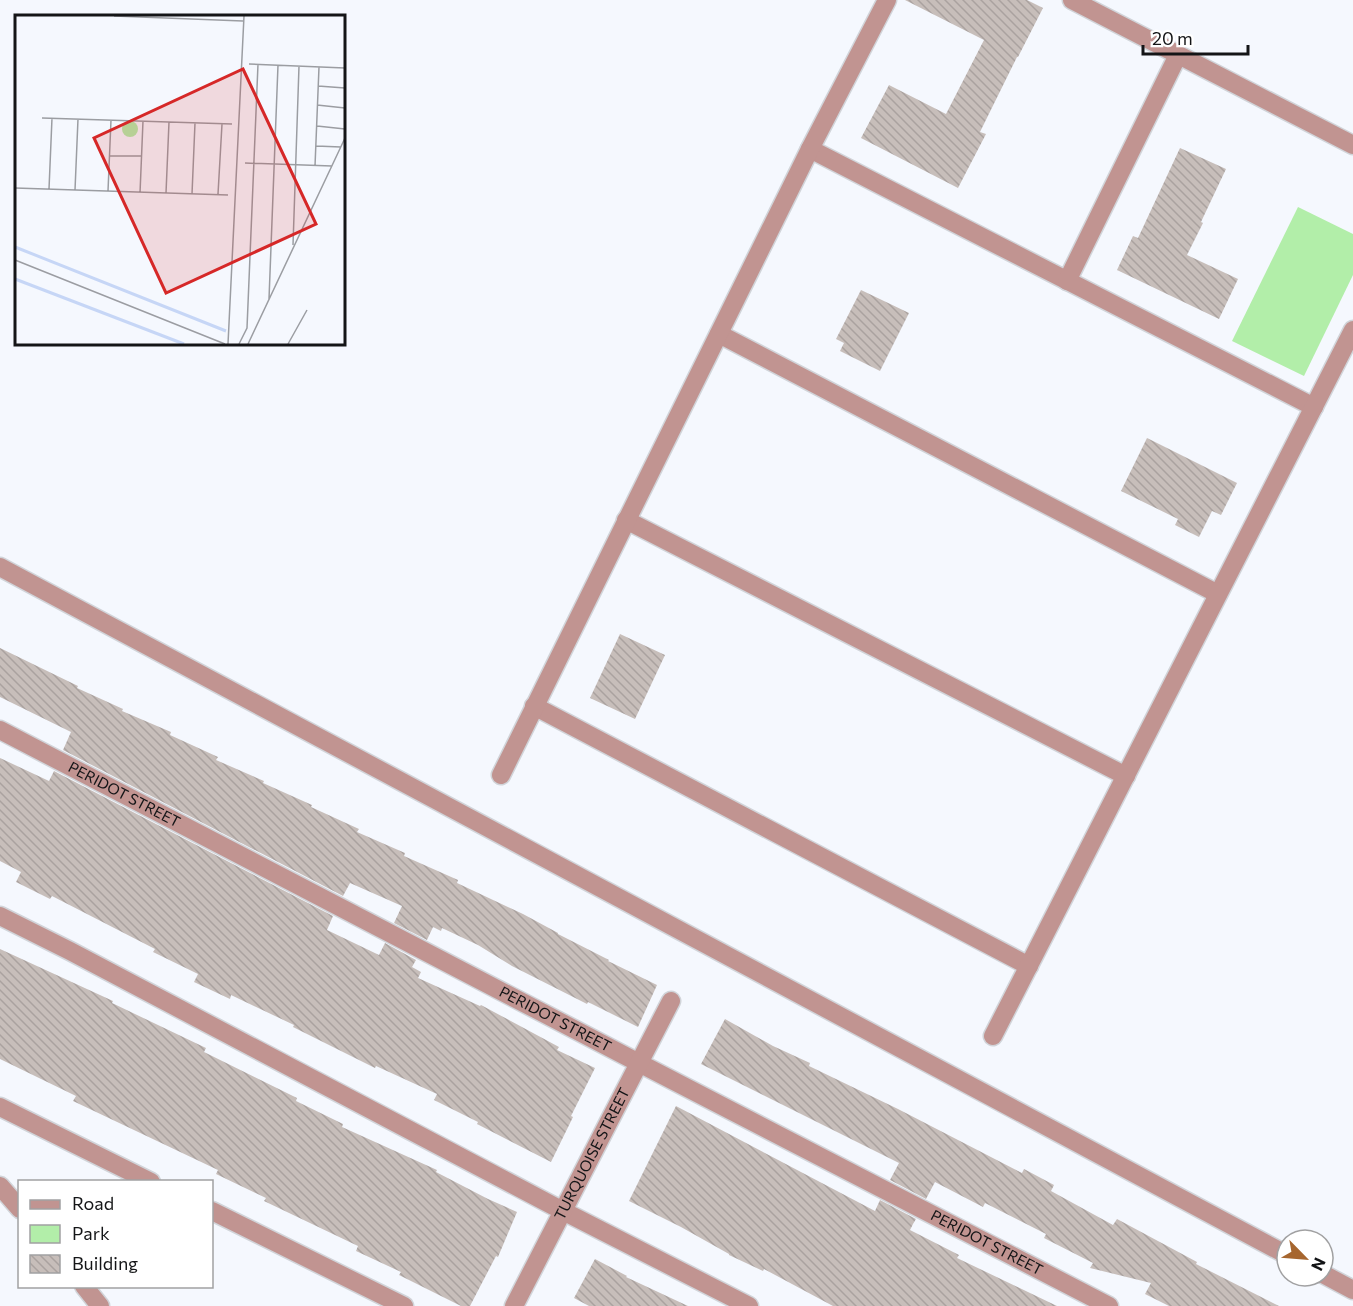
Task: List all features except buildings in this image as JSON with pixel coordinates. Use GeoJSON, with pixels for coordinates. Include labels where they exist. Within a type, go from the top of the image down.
{"type":"FeatureCollection","features":[{"type":"Feature","properties":{"kind":"street"},"geometry":{"type":"LineString","coordinates":[[501,775],[810,149],[887,0]]}},
{"type":"Feature","properties":{"kind":"street"},"geometry":{"type":"LineString","coordinates":[[1072,0],[1353,145]]}},
{"type":"Feature","properties":{"kind":"street"},"geometry":{"type":"LineString","coordinates":[[1067,280],[1178,55]]}},
{"type":"Feature","properties":{"kind":"street"},"geometry":{"type":"LineString","coordinates":[[810,149],[1314,407]]}},
{"type":"Feature","properties":{"kind":"street"},"geometry":{"type":"LineString","coordinates":[[993,1036],[1353,330]]}},
{"type":"Feature","properties":{"kind":"street"},"geometry":{"type":"LineString","coordinates":[[719,334],[1218,594]]}},
{"type":"Feature","properties":{"kind":"street"},"geometry":{"type":"LineString","coordinates":[[626,520],[1126,776]]}},
{"type":"Feature","properties":{"kind":"street"},"geometry":{"type":"LineString","coordinates":[[0,567],[1275,1249]]}},
{"type":"Feature","properties":{"kind":"street"},"geometry":{"type":"LineString","coordinates":[[534,706],[1029,966]]}},
{"type":"Feature","properties":{"kind":"street","name":"PERIDOT STREET"},"geometry":{"type":"LineString","coordinates":[[0,730],[1109,1306]]}},
{"type":"Feature","properties":{"kind":"street"},"geometry":{"type":"LineString","coordinates":[[0,916],[749,1306]]}},
{"type":"Feature","properties":{"kind":"street","name":"TURQUOISE STREET"},"geometry":{"type":"LineString","coordinates":[[514,1306],[671,1000]]}},
{"type":"Feature","properties":{"kind":"street"},"geometry":{"type":"LineString","coordinates":[[0,1107],[147,1180]]}},
{"type":"Feature","properties":{"kind":"street"},"geometry":{"type":"LineString","coordinates":[[0,1186],[18,1207]]}},
{"type":"Feature","properties":{"kind":"street"},"geometry":{"type":"LineString","coordinates":[[213,1211],[404,1306]]}},
{"type":"Feature","properties":{"kind":"street"},"geometry":{"type":"LineString","coordinates":[[1335,1280],[1353,1290]]}},
{"type":"Feature","properties":{"kind":"street"},"geometry":{"type":"LineString","coordinates":[[85,1288],[100,1306]]}},
{"type":"Feature","properties":{"kind":"green space"},"geometry":{"type":"Polygon","coordinates":[[[1298,207],[1353,234],[1353,275],[1304,376],[1232,341],[1298,207]]]}}]}
